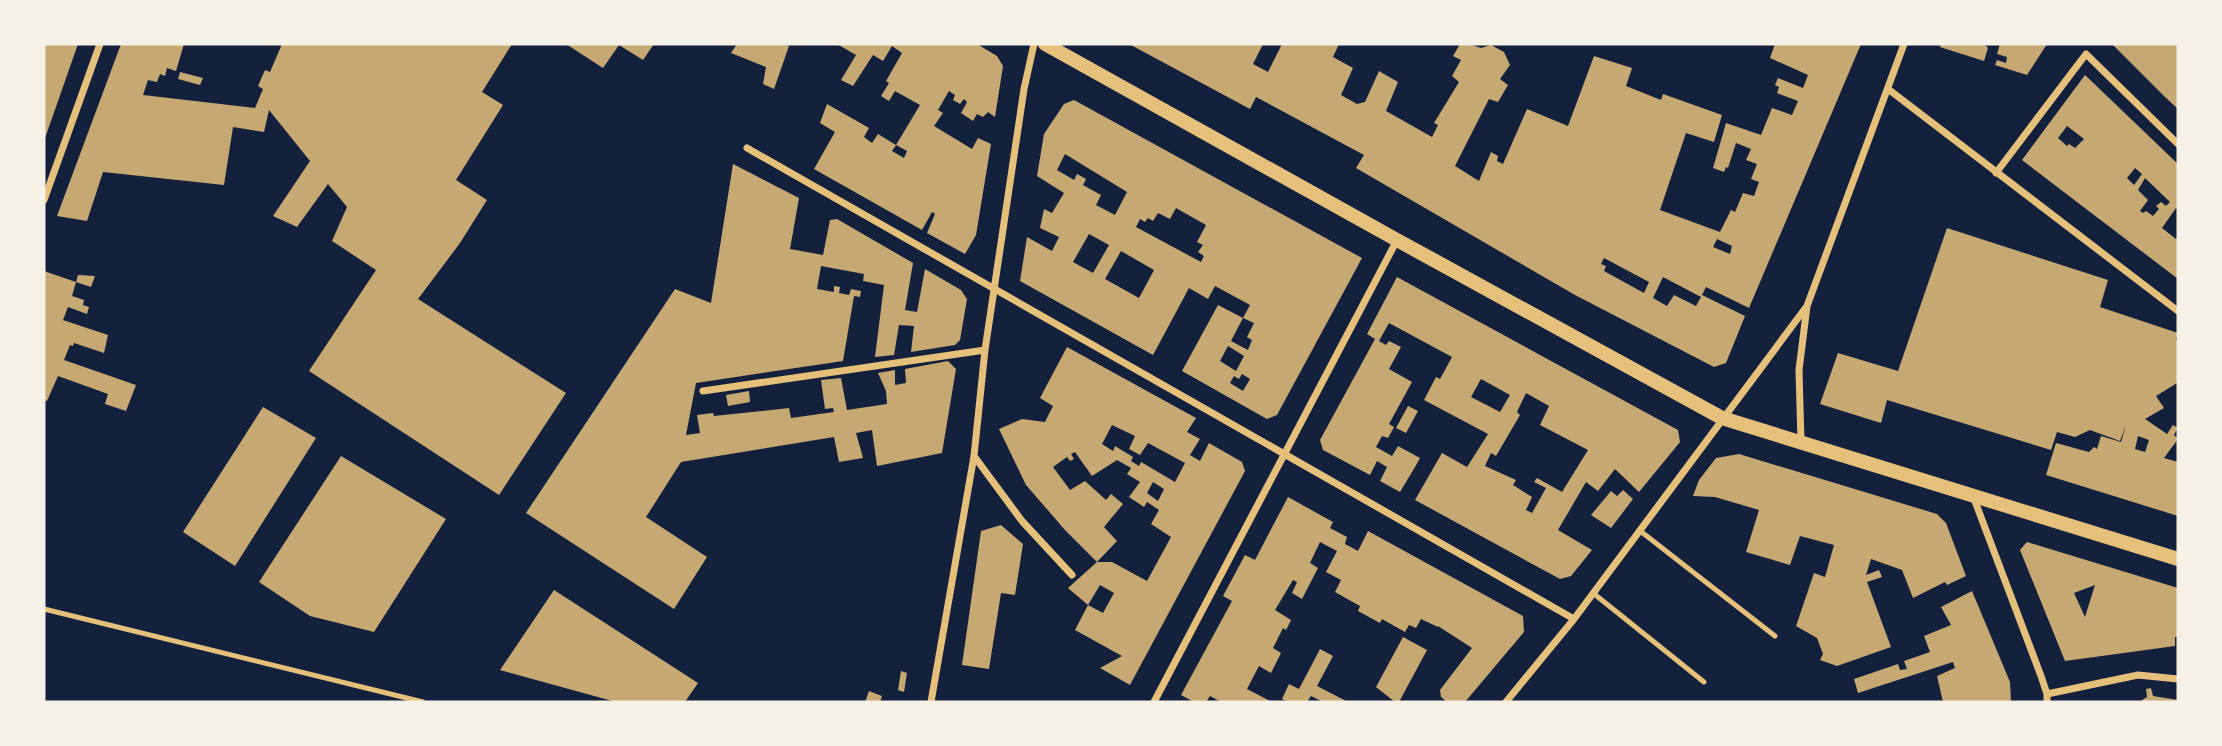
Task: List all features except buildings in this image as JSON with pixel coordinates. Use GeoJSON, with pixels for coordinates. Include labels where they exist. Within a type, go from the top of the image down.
{"type":"FeatureCollection","features":[{"type":"Feature","properties":{"kind":"main road"},"geometry":{"type":"LineString","coordinates":[[1045,44],[1722,418],[2178,559]]}},
{"type":"Feature","properties":{"kind":"street"},"geometry":{"type":"LineString","coordinates":[[44,200],[100,44]]}},
{"type":"Feature","properties":{"kind":"street"},"geometry":{"type":"LineString","coordinates":[[930,702],[974,456],[985,350],[1024,89],[1034,44]]}},
{"type":"Feature","properties":{"kind":"street"},"geometry":{"type":"LineString","coordinates":[[1801,442],[1799,370],[1807,306],[1904,44]]}},
{"type":"Feature","properties":{"kind":"street"},"geometry":{"type":"LineString","coordinates":[[1996,173],[2086,54],[2178,144]]}},
{"type":"Feature","properties":{"kind":"street"},"geometry":{"type":"LineString","coordinates":[[1888,89],[2178,311]]}},
{"type":"Feature","properties":{"kind":"street"},"geometry":{"type":"LineString","coordinates":[[747,148],[1574,619]]}},
{"type":"Feature","properties":{"kind":"street"},"geometry":{"type":"LineString","coordinates":[[1154,702],[1397,240]]}},
{"type":"Feature","properties":{"kind":"street"},"geometry":{"type":"LineString","coordinates":[[1506,702],[1574,619],[1807,306]]}},
{"type":"Feature","properties":{"kind":"street"},"geometry":{"type":"LineString","coordinates":[[703,391],[985,350]]}},
{"type":"Feature","properties":{"kind":"street"},"geometry":{"type":"LineString","coordinates":[[974,456],[1022,521],[1072,575]]}},
{"type":"Feature","properties":{"kind":"street"},"geometry":{"type":"LineString","coordinates":[[1973,496],[2047,698],[2138,675],[2178,679]]}},
{"type":"Feature","properties":{"kind":"lane"},"geometry":{"type":"LineString","coordinates":[[1639,530],[1774,636]]}},
{"type":"Feature","properties":{"kind":"lane"},"geometry":{"type":"LineString","coordinates":[[1593,593],[1704,682]]}},
{"type":"Feature","properties":{"kind":"lane"},"geometry":{"type":"LineString","coordinates":[[44,609],[423,702]]}}]}
